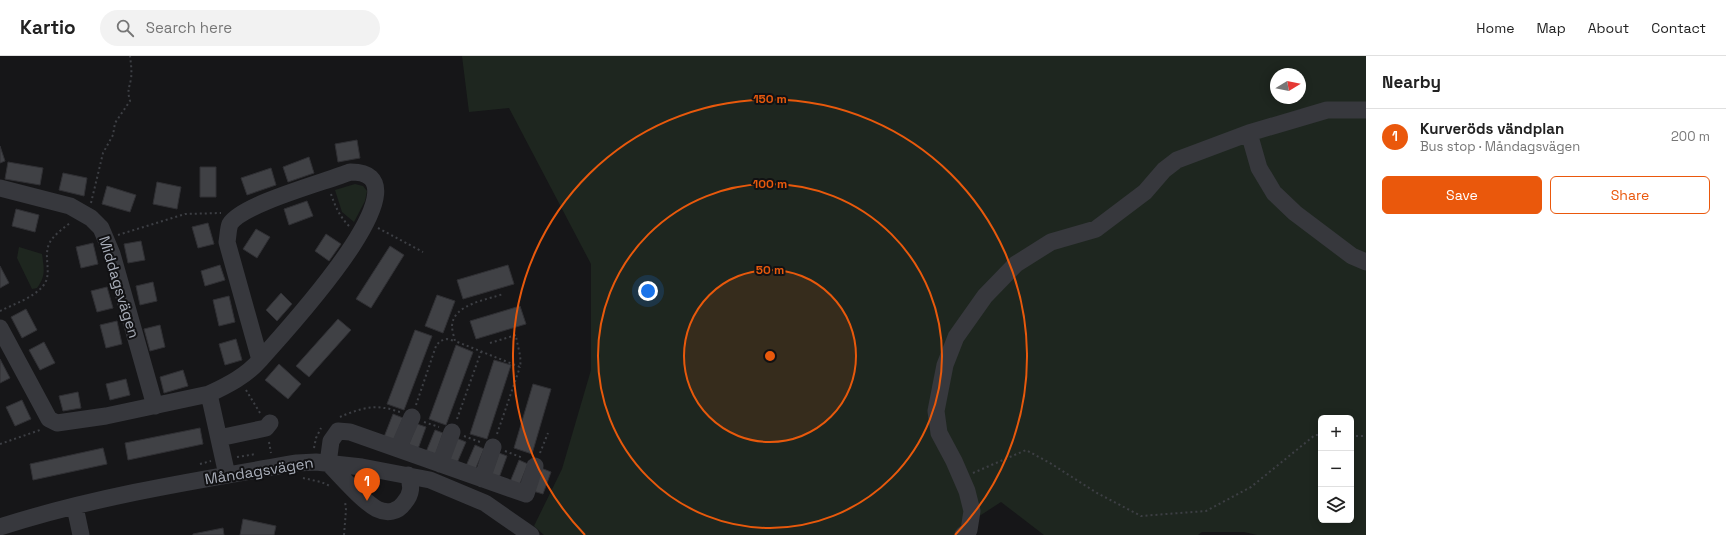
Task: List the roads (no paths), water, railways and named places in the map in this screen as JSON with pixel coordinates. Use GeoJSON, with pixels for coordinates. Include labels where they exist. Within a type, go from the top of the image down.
{"type":"FeatureCollection","features":[{"type":"Feature","properties":{"kind":"street"},"geometry":{"type":"LineString","coordinates":[[963,535],[969,530],[972,511],[962,479],[939,433],[936,412],[945,365],[956,337],[985,296],[1016,264],[1052,242],[1096,229],[1145,192],[1164,170],[1177,160],[1249,133],[1327,110],[1366,110]]}},
{"type":"Feature","properties":{"kind":"street"},"geometry":{"type":"LineString","coordinates":[[1249,133],[1259,168],[1274,193],[1295,213],[1352,256],[1366,262]]}},
{"type":"Feature","properties":{"kind":"street"},"geometry":{"type":"LineString","coordinates":[[0,328],[49,419],[57,423],[106,416],[209,394],[228,386],[251,370],[260,360],[313,300],[339,267],[363,228],[374,204],[377,192],[376,184],[370,176],[362,172],[350,172],[255,206],[237,216],[230,225],[227,242],[260,360]]}},
{"type":"Feature","properties":{"kind":"street","name":"Middagsvägen"},"geometry":{"type":"LineString","coordinates":[[0,188],[70,206],[84,214],[101,228],[112,254],[155,406]]}},
{"type":"Feature","properties":{"kind":"street"},"geometry":{"type":"LineString","coordinates":[[209,394],[227,475]]}},
{"type":"Feature","properties":{"kind":"street"},"geometry":{"type":"LineString","coordinates":[[398,449],[412,417]]}},
{"type":"Feature","properties":{"kind":"street"},"geometry":{"type":"LineString","coordinates":[[219,438],[266,428],[270,423]]}},
{"type":"Feature","properties":{"kind":"street"},"geometry":{"type":"LineString","coordinates":[[408,475],[412,486],[409,498],[400,509],[390,512],[378,509],[367,501],[328,463],[331,441],[338,431],[350,432],[526,494],[535,466]]}},
{"type":"Feature","properties":{"kind":"street"},"geometry":{"type":"LineString","coordinates":[[440,464],[452,432]]}},
{"type":"Feature","properties":{"kind":"street"},"geometry":{"type":"LineString","coordinates":[[482,478],[492,447]]}},
{"type":"Feature","properties":{"kind":"street","name":"Måndagsvägen"},"geometry":{"type":"LineString","coordinates":[[0,527],[31,517],[167,486],[297,463],[316,462],[362,467],[430,480],[485,503],[531,535]]}},
{"type":"Feature","properties":{"kind":"street"},"geometry":{"type":"LineString","coordinates":[[75,507],[81,535]]}},
{"type":"Feature","properties":{"kind":"place","name":"Kurveröds vändplan"},"geometry":{"type":"Point","coordinates":[367,501]}}]}
